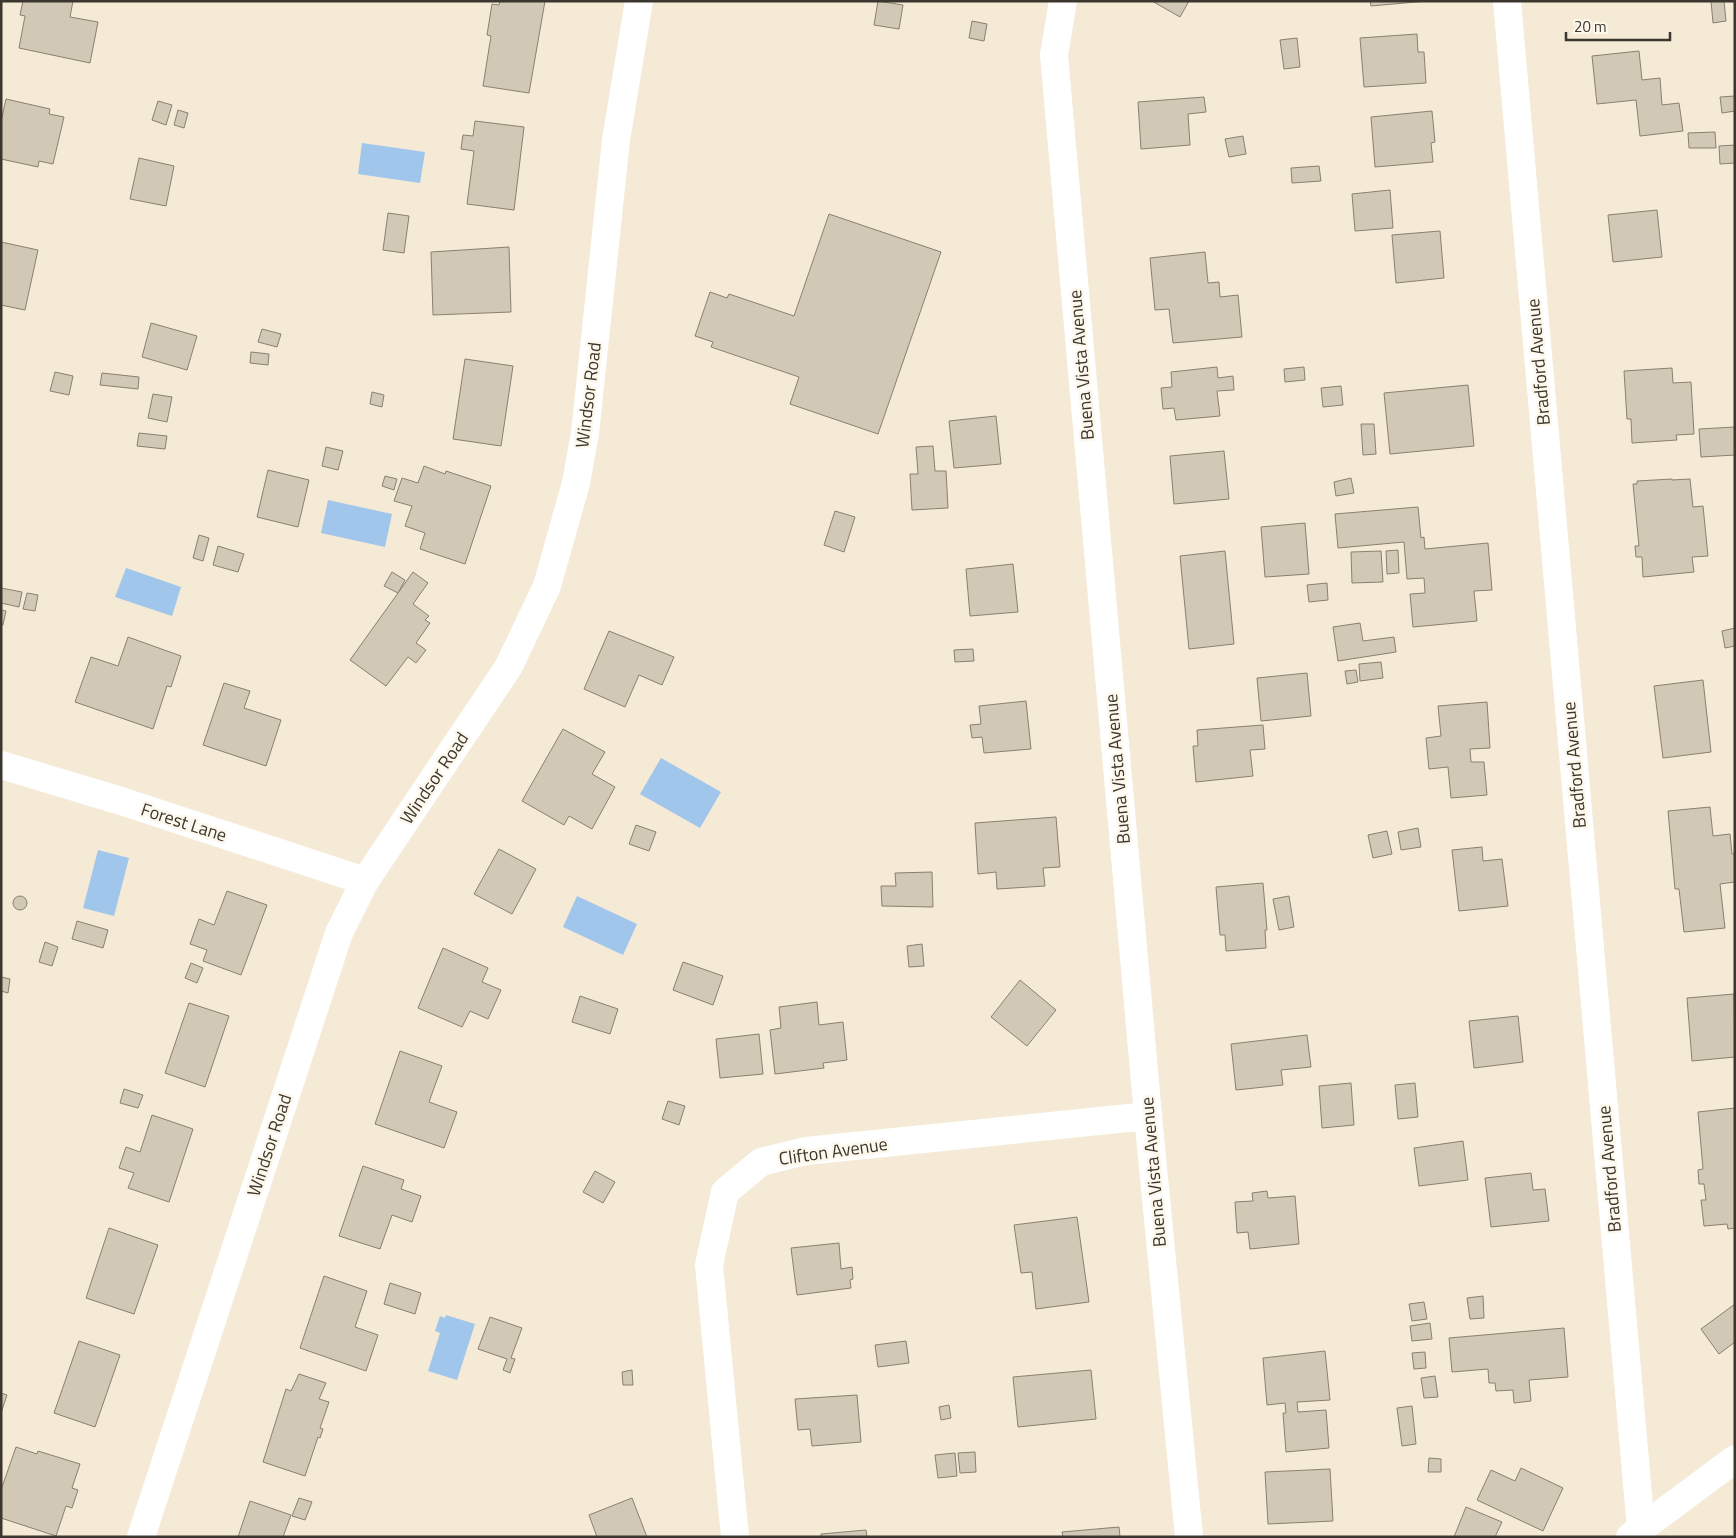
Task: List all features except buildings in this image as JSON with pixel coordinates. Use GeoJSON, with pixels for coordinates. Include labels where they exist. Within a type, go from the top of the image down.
{"type":"FeatureCollection","features":[{"type":"Feature","properties":{"kind":"street","name":"Windsor Road"},"geometry":{"type":"LineString","coordinates":[[141,1537],[317,998],[340,934],[366,881],[509,666],[547,586],[576,483],[585,433],[616,140],[639,1]]}},
{"type":"Feature","properties":{"kind":"street","name":"Buena Vista Avenue"},"geometry":{"type":"LineString","coordinates":[[1063,1],[1054,55],[1148,1116],[1189,1537]]}},
{"type":"Feature","properties":{"kind":"street","name":"Bradford Avenue"},"geometry":{"type":"LineString","coordinates":[[1507,1],[1635,1533]]}},
{"type":"Feature","properties":{"kind":"street","name":"Forest Lane"},"geometry":{"type":"LineString","coordinates":[[1,765],[121,801],[366,881]]}},
{"type":"Feature","properties":{"kind":"street","name":"Clifton Avenue"},"geometry":{"type":"LineString","coordinates":[[735,1537],[709,1265],[725,1192],[762,1162],[806,1151],[1148,1116]]}},
{"type":"Feature","properties":{"kind":"street"},"geometry":{"type":"LineString","coordinates":[[1635,1533],[1735,1459]]}},
{"type":"Feature","properties":{"kind":"water"},"geometry":{"type":"Polygon","coordinates":[[[362,143],[425,152],[420,183],[358,174],[362,143]]]}},
{"type":"Feature","properties":{"kind":"water"},"geometry":{"type":"Polygon","coordinates":[[[328,500],[392,514],[385,547],[321,533],[328,500]]]}},
{"type":"Feature","properties":{"kind":"water"},"geometry":{"type":"Polygon","coordinates":[[[126,568],[181,587],[172,616],[115,597],[126,568]]]}},
{"type":"Feature","properties":{"kind":"water"},"geometry":{"type":"Polygon","coordinates":[[[661,758],[721,792],[700,828],[640,794],[661,758]]]}},
{"type":"Feature","properties":{"kind":"water"},"geometry":{"type":"Polygon","coordinates":[[[98,850],[129,858],[114,916],[83,908],[98,850]]]}},
{"type":"Feature","properties":{"kind":"water"},"geometry":{"type":"Polygon","coordinates":[[[577,896],[637,924],[623,955],[563,927],[577,896]]]}},
{"type":"Feature","properties":{"kind":"water"},"geometry":{"type":"Polygon","coordinates":[[[446,1315],[475,1324],[457,1380],[428,1371],[440,1333],[435,1331],[440,1316],[445,1318],[446,1315]]]}}]}
